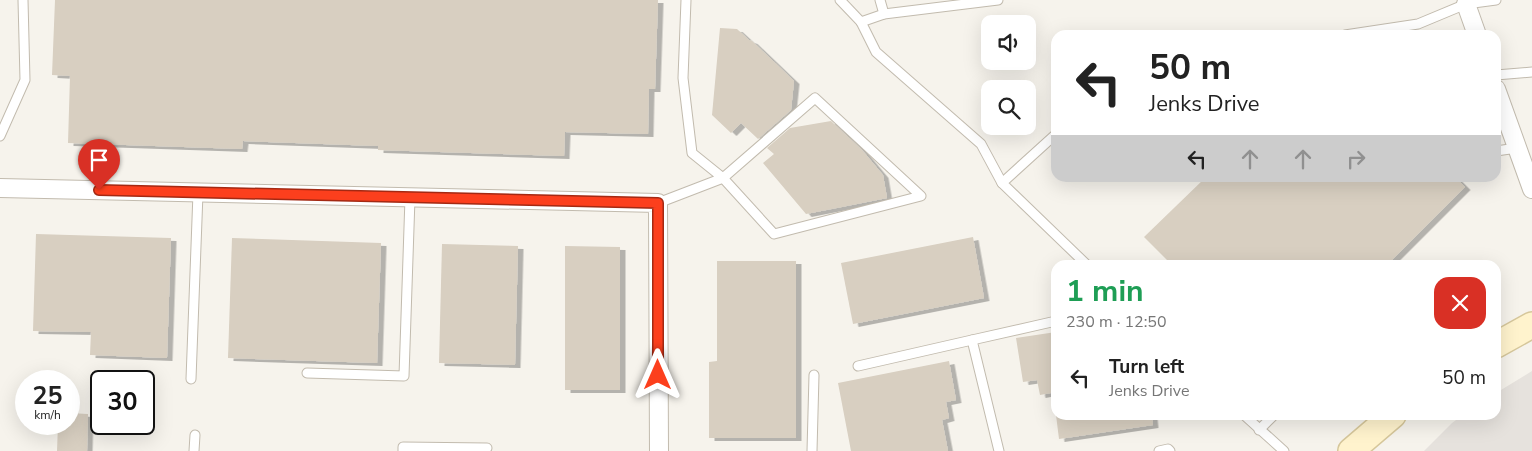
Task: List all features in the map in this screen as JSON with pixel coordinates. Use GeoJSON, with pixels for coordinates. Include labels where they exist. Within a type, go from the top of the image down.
{"type":"FeatureCollection","features":[{"type":"Feature","properties":{"kind":"main road"},"geometry":{"type":"LineString","coordinates":[[1501,342],[1532,325]]}},
{"type":"Feature","properties":{"kind":"main road"},"geometry":{"type":"LineString","coordinates":[[1351,451],[1387,420]]}},
{"type":"Feature","properties":{"kind":"street"},"geometry":{"type":"LineString","coordinates":[[1466,1],[1475,30]]}},
{"type":"Feature","properties":{"kind":"street"},"geometry":{"type":"LineString","coordinates":[[1501,103],[1532,189]]}},
{"type":"Feature","properties":{"kind":"street"},"geometry":{"type":"LineString","coordinates":[[0,188],[658,203],[658,451]]}},
{"type":"Feature","properties":{"kind":"lane"},"geometry":{"type":"LineString","coordinates":[[0,136],[25,80],[23,0]]}},
{"type":"Feature","properties":{"kind":"lane"},"geometry":{"type":"LineString","coordinates":[[658,203],[723,178],[816,98],[921,196],[774,234],[723,178],[692,154],[683,78],[686,0]]}},
{"type":"Feature","properties":{"kind":"lane"},"geometry":{"type":"LineString","coordinates":[[840,0],[861,22],[876,52],[981,144],[1002,183],[1082,260]]}},
{"type":"Feature","properties":{"kind":"lane"},"geometry":{"type":"LineString","coordinates":[[880,0],[884,14]]}},
{"type":"Feature","properties":{"kind":"lane"},"geometry":{"type":"LineString","coordinates":[[861,22],[884,14],[998,0]]}},
{"type":"Feature","properties":{"kind":"lane"},"geometry":{"type":"LineString","coordinates":[[1381,30],[1418,24],[1466,1],[1496,0]]}},
{"type":"Feature","properties":{"kind":"lane"},"geometry":{"type":"LineString","coordinates":[[1501,75],[1532,72]]}},
{"type":"Feature","properties":{"kind":"lane"},"geometry":{"type":"LineString","coordinates":[[1002,183],[1051,139]]}},
{"type":"Feature","properties":{"kind":"lane"},"geometry":{"type":"LineString","coordinates":[[1501,150],[1517,148]]}},
{"type":"Feature","properties":{"kind":"lane"},"geometry":{"type":"LineString","coordinates":[[191,379],[198,193]]}},
{"type":"Feature","properties":{"kind":"lane"},"geometry":{"type":"LineString","coordinates":[[307,373],[404,376],[410,198]]}},
{"type":"Feature","properties":{"kind":"lane"},"geometry":{"type":"LineString","coordinates":[[858,366],[1051,322]]}},
{"type":"Feature","properties":{"kind":"lane"},"geometry":{"type":"LineString","coordinates":[[972,340],[999,451]]}},
{"type":"Feature","properties":{"kind":"lane"},"geometry":{"type":"LineString","coordinates":[[812,451],[814,375]]}},
{"type":"Feature","properties":{"kind":"lane"},"geometry":{"type":"LineString","coordinates":[[1249,420],[1284,451]]}},
{"type":"Feature","properties":{"kind":"lane"},"geometry":{"type":"LineString","coordinates":[[1259,430],[1269,420]]}},
{"type":"Feature","properties":{"kind":"lane"},"geometry":{"type":"LineString","coordinates":[[194,451],[195,435]]}},
{"type":"Feature","properties":{"kind":"lane"},"geometry":{"type":"LineString","coordinates":[[403,451],[403,446],[487,448]]}},
{"type":"Feature","properties":{"kind":"lane"},"geometry":{"type":"LineString","coordinates":[[1159,451],[1168,449],[1170,451]]}},
{"type":"Feature","properties":{"kind":"shaded area"},"geometry":{"type":"Polygon","coordinates":[[[1532,371],[1532,451],[1424,451],[1456,420],[1501,420],[1501,390],[1532,371]]]}},
{"type":"Feature","properties":{"kind":"building"},"geometry":{"type":"Polygon","coordinates":[[[55,0],[658,0],[655,89],[649,89],[648,134],[565,132],[564,156],[378,150],[378,146],[243,141],[242,149],[68,143],[70,76],[52,75],[55,0]]]}},
{"type":"Feature","properties":{"kind":"building"},"geometry":{"type":"Polygon","coordinates":[[[720,28],[737,29],[794,81],[791,110],[758,139],[741,123],[731,133],[712,115],[720,28]]]}},
{"type":"Feature","properties":{"kind":"building"},"geometry":{"type":"Polygon","coordinates":[[[831,121],[862,150],[883,175],[887,198],[806,214],[763,163],[774,154],[767,148],[790,128],[831,121]]]}},
{"type":"Feature","properties":{"kind":"building"},"geometry":{"type":"Polygon","coordinates":[[[1201,182],[1460,182],[1465,187],[1392,260],[1167,260],[1144,237],[1201,182]]]}},
{"type":"Feature","properties":{"kind":"building"},"geometry":{"type":"Polygon","coordinates":[[[36,234],[171,238],[167,358],[90,355],[91,332],[33,331],[36,234]]]}},
{"type":"Feature","properties":{"kind":"building"},"geometry":{"type":"Polygon","coordinates":[[[973,237],[984,298],[853,324],[841,263],[973,237]]]}},
{"type":"Feature","properties":{"kind":"building"},"geometry":{"type":"Polygon","coordinates":[[[232,238],[381,243],[377,363],[228,358],[232,238]]]}},
{"type":"Feature","properties":{"kind":"building"},"geometry":{"type":"Polygon","coordinates":[[[442,244],[518,246],[515,365],[439,363],[442,244]]]}},
{"type":"Feature","properties":{"kind":"building"},"geometry":{"type":"Polygon","coordinates":[[[565,246],[620,247],[620,390],[565,390],[565,246]]]}},
{"type":"Feature","properties":{"kind":"building"},"geometry":{"type":"Polygon","coordinates":[[[717,261],[796,261],[796,438],[709,438],[709,362],[717,361],[717,261]]]}},
{"type":"Feature","properties":{"kind":"building"},"geometry":{"type":"Polygon","coordinates":[[[1051,333],[1051,393],[1040,395],[1037,380],[1023,382],[1016,338],[1051,333]]]}},
{"type":"Feature","properties":{"kind":"building"},"geometry":{"type":"Polygon","coordinates":[[[949,361],[956,400],[946,402],[949,418],[942,420],[948,451],[851,451],[838,383],[949,361]]]}},
{"type":"Feature","properties":{"kind":"building"},"geometry":{"type":"Polygon","coordinates":[[[80,414],[88,414],[87,451],[57,451],[58,435],[80,435],[80,414]]]}},
{"type":"Feature","properties":{"kind":"building"},"geometry":{"type":"Polygon","coordinates":[[[1057,420],[1152,420],[1153,425],[1059,439],[1057,420]]]}},
{"type":"Feature","properties":{"kind":"route"},"geometry":{"type":"LineString","coordinates":[[99,190],[658,203],[658,375]]}}]}
